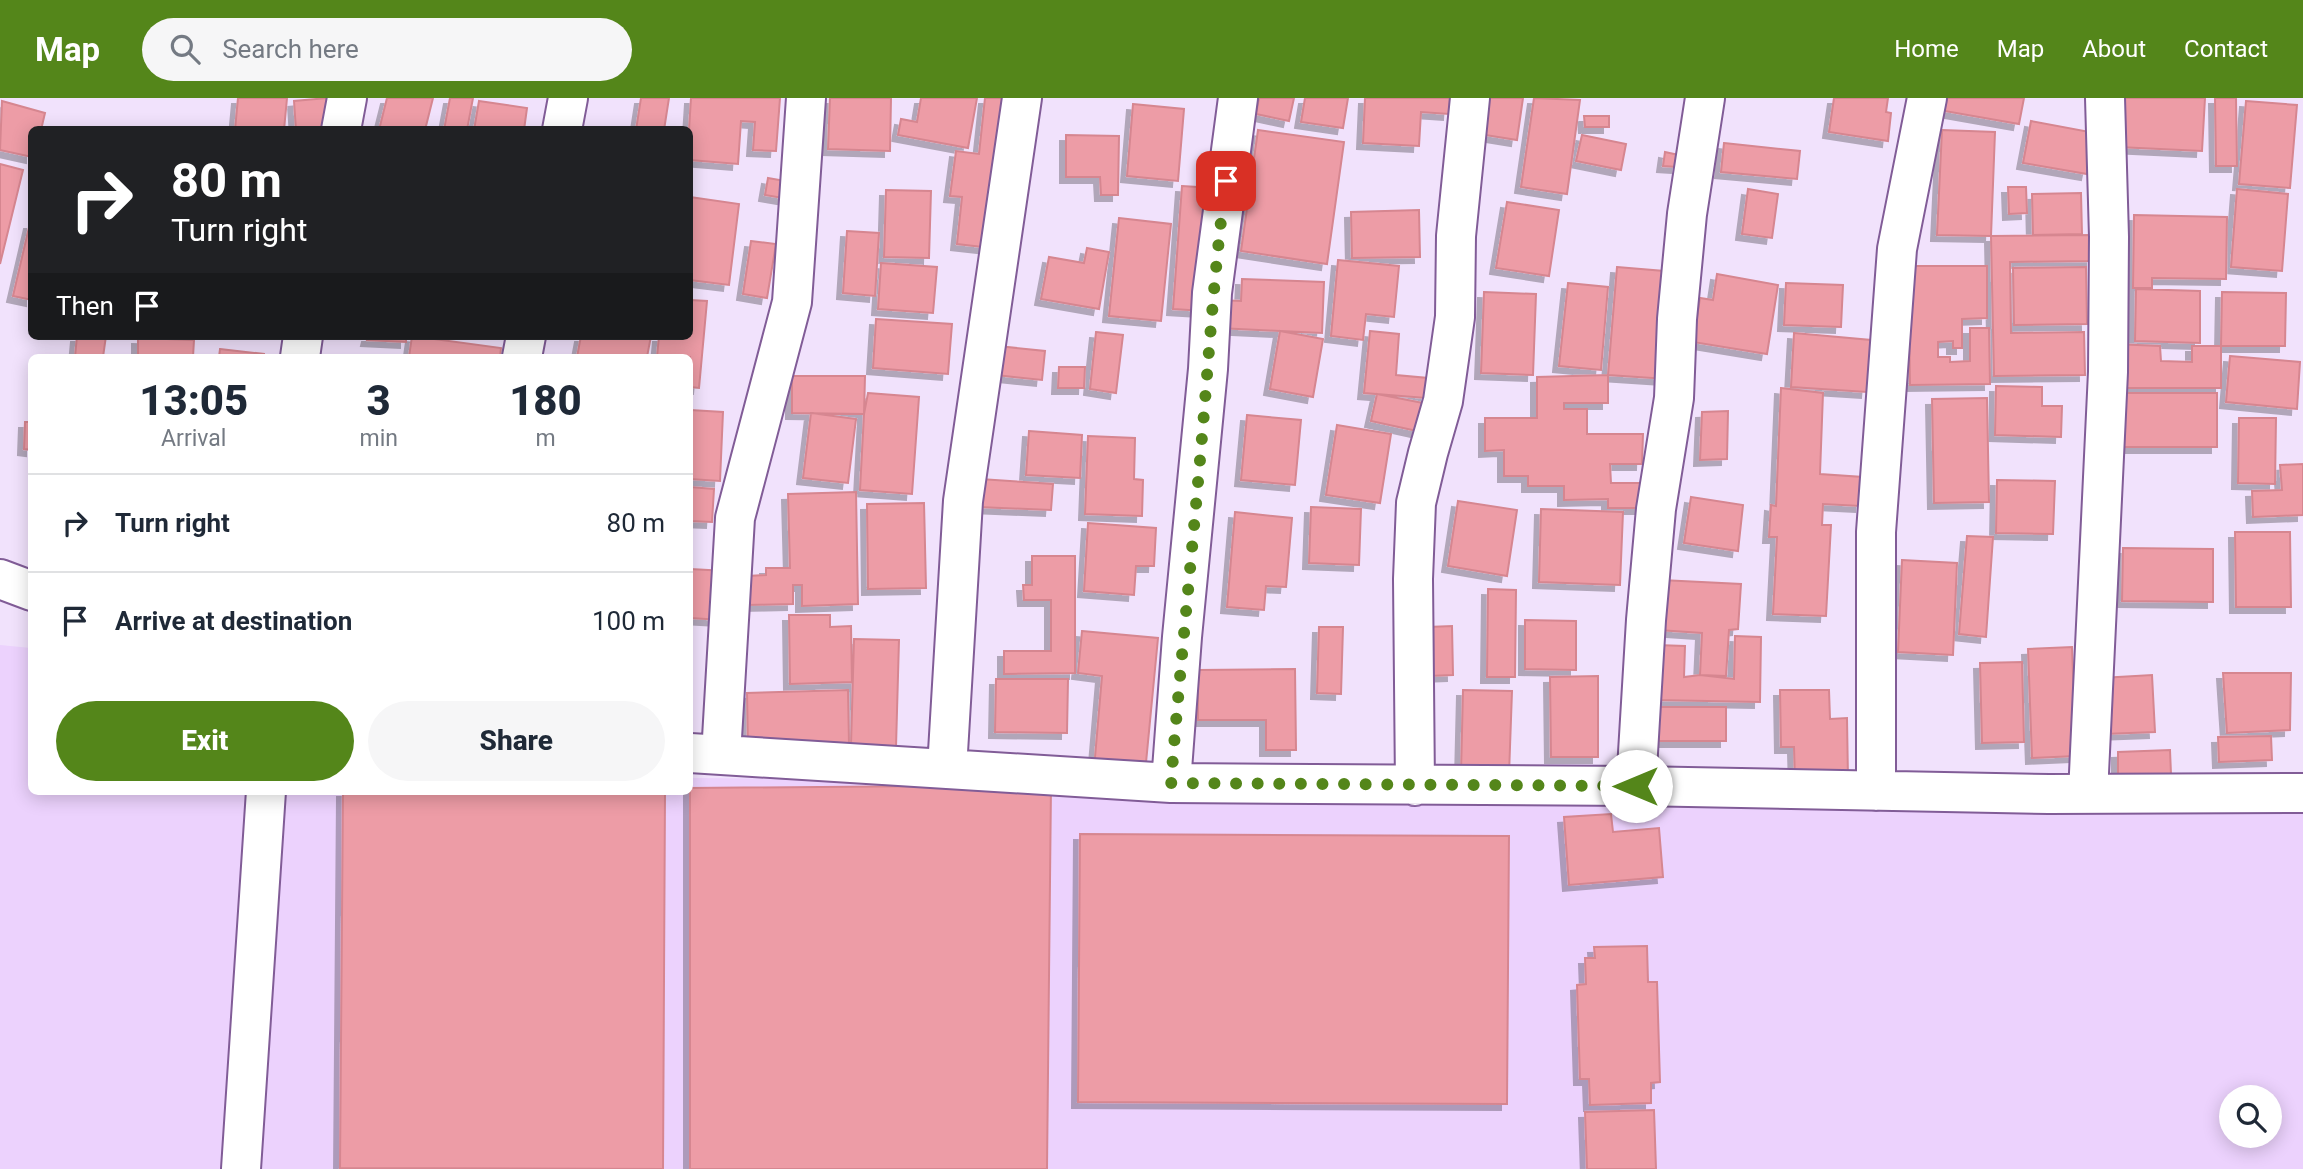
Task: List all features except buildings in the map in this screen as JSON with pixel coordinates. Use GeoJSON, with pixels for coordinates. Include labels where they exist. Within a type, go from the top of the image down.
{"type":"FeatureCollection","features":[{"type":"Feature","properties":{"kind":"street"},"geometry":{"type":"LineString","coordinates":[[342,126],[347,98]]}},
{"type":"Feature","properties":{"kind":"street"},"geometry":{"type":"LineString","coordinates":[[563,126],[568,98]]}},
{"type":"Feature","properties":{"kind":"street"},"geometry":{"type":"LineString","coordinates":[[806,98],[792,302],[735,519],[706,754],[1171,783],[1636,786],[2088,794],[2303,793]]}},
{"type":"Feature","properties":{"kind":"street"},"geometry":{"type":"LineString","coordinates":[[947,769],[963,501],[1022,98]]}},
{"type":"Feature","properties":{"kind":"street"},"geometry":{"type":"LineString","coordinates":[[1171,783],[1182,637],[1205,407],[1212,293],[1238,98]]}},
{"type":"Feature","properties":{"kind":"street"},"geometry":{"type":"LineString","coordinates":[[1415,786],[1413,579],[1416,503],[1443,401],[1455,317],[1456,236],[1470,98]]}},
{"type":"Feature","properties":{"kind":"street"},"geometry":{"type":"LineString","coordinates":[[1636,786],[1656,509],[1674,398],[1677,319],[1687,214],[1705,98]]}},
{"type":"Feature","properties":{"kind":"street"},"geometry":{"type":"LineString","coordinates":[[1876,790],[1876,532],[1897,250],[1927,98]]}},
{"type":"Feature","properties":{"kind":"street"},"geometry":{"type":"LineString","coordinates":[[2088,794],[2108,372],[2109,237],[2105,98]]}},
{"type":"Feature","properties":{"kind":"street"},"geometry":{"type":"LineString","coordinates":[[0,579],[28,590]]}},
{"type":"Feature","properties":{"kind":"street"},"geometry":{"type":"LineString","coordinates":[[241,1169],[265,795]]}},
{"type":"Feature","properties":{"kind":"shaded area"},"geometry":{"type":"Polygon","coordinates":[[[0,645],[28,648],[28,795],[693,795],[693,778],[2303,791],[2303,1169],[0,1169],[0,645]]]}},
{"type":"Feature","properties":{"kind":"route"},"geometry":{"type":"LineString","coordinates":[[1226,181],[1212,293],[1206,395],[1182,637],[1171,783],[1636,786]]}}]}
